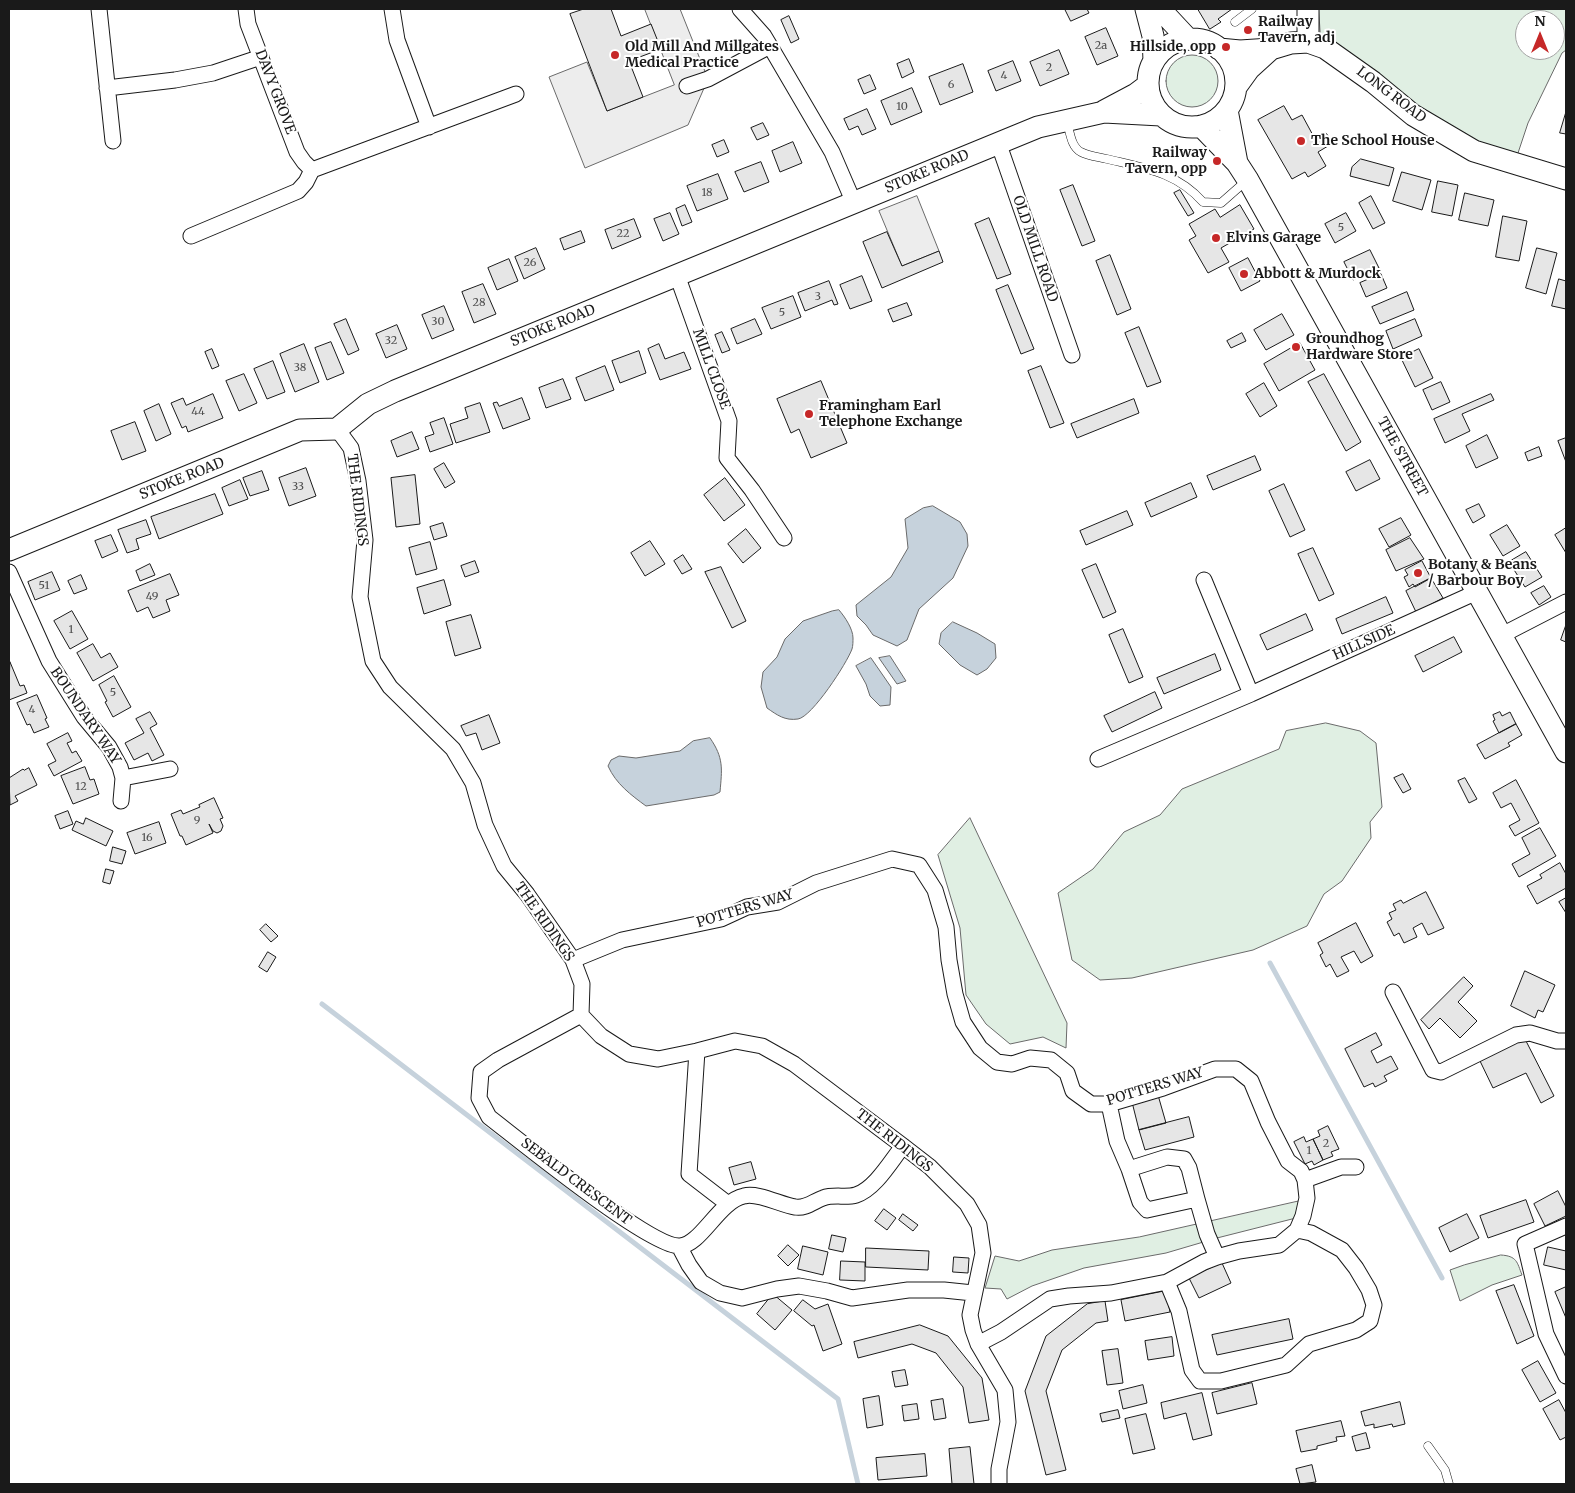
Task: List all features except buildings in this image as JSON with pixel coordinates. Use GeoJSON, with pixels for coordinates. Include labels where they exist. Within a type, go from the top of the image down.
{"type":"FeatureCollection","features":[{"type":"Feature","properties":{"kind":"street"},"geometry":{"type":"LineString","coordinates":[[99,9],[113,141]]}},
{"type":"Feature","properties":{"kind":"street","name":"DAVY GROVE"},"geometry":{"type":"LineString","coordinates":[[246,9],[248,24],[297,152],[312,170]]}},
{"type":"Feature","properties":{"kind":"street"},"geometry":{"type":"LineString","coordinates":[[392,9],[397,40],[429,126]]}},
{"type":"Feature","properties":{"kind":"street"},"geometry":{"type":"LineString","coordinates":[[740,9],[764,36],[770,46],[832,152],[854,203]]}},
{"type":"Feature","properties":{"kind":"street"},"geometry":{"type":"LineString","coordinates":[[1146,9],[1153,36],[1154,61]]}},
{"type":"Feature","properties":{"kind":"street"},"geometry":{"type":"LineString","coordinates":[[1160,9],[1188,39]]}},
{"type":"Feature","properties":{"kind":"street"},"geometry":{"type":"LineString","coordinates":[[1219,49],[1271,49],[1292,43],[1308,42],[1308,9]]}},
{"type":"Feature","properties":{"kind":"street"},"geometry":{"type":"LineString","coordinates":[[1236,87],[1229,60],[1219,49],[1204,41],[1188,39],[1165,48],[1154,61],[1148,76],[1151,100],[1161,115],[1181,126],[1201,126],[1217,119],[1227,110],[1236,87],[1249,69],[1271,49]]}},
{"type":"Feature","properties":{"kind":"street","name":"LONG ROAD"},"geometry":{"type":"LineString","coordinates":[[1308,42],[1325,48],[1341,58],[1413,115],[1474,151],[1566,179]]}},
{"type":"Feature","properties":{"kind":"street"},"geometry":{"type":"LineString","coordinates":[[687,86],[708,79],[770,46]]}},
{"type":"Feature","properties":{"kind":"street"},"geometry":{"type":"LineString","coordinates":[[107,88],[175,80],[213,73],[261,57]]}},
{"type":"Feature","properties":{"kind":"street","name":"STOKE ROAD"},"geometry":{"type":"LineString","coordinates":[[1104,112],[1148,85]]}},
{"type":"Feature","properties":{"kind":"street"},"geometry":{"type":"LineString","coordinates":[[190,236],[298,192],[312,170],[516,94]]}},
{"type":"Feature","properties":{"kind":"street","name":"THE STREET"},"geometry":{"type":"LineString","coordinates":[[1227,110],[1242,172]]}},
{"type":"Feature","properties":{"kind":"street","name":"STOKE ROAD"},"geometry":{"type":"LineString","coordinates":[[9,550],[300,430],[337,429],[368,404],[395,391],[998,142],[1066,119],[1104,112],[1161,115]]}},
{"type":"Feature","properties":{"kind":"street","name":"THE STREET"},"geometry":{"type":"LineString","coordinates":[[1201,126],[1242,172],[1566,752]]}},
{"type":"Feature","properties":{"kind":"street","name":"OLD MILL ROAD"},"geometry":{"type":"LineString","coordinates":[[998,142],[1072,355]]}},
{"type":"Feature","properties":{"kind":"street","name":"MILL CLOSE"},"geometry":{"type":"LineString","coordinates":[[677,275],[729,421],[727,458],[752,490],[784,538]]}},
{"type":"Feature","properties":{"kind":"street","name":"THE RIDINGS"},"geometry":{"type":"LineString","coordinates":[[337,429],[351,448],[358,481],[365,540],[360,597],[373,661],[390,687],[453,749],[473,783],[484,825],[504,866],[527,894],[573,960],[582,984],[581,1015],[601,1036],[629,1054],[658,1059],[735,1041],[762,1046],[794,1064],[903,1146],[930,1167],[967,1204],[979,1225],[983,1253],[970,1315],[978,1344],[1005,1390],[1008,1422],[999,1469],[999,1484]]}},
{"type":"Feature","properties":{"kind":"street","name":"BOUNDARY WAY"},"geometry":{"type":"LineString","coordinates":[[9,572],[49,661],[84,717],[109,747],[120,767],[123,778],[121,801]]}},
{"type":"Feature","properties":{"kind":"street"},"geometry":{"type":"LineString","coordinates":[[1204,580],[1251,694]]}},
{"type":"Feature","properties":{"kind":"street","name":"HILLSIDE"},"geometry":{"type":"LineString","coordinates":[[1098,759],[1251,694],[1477,592]]}},
{"type":"Feature","properties":{"kind":"street"},"geometry":{"type":"LineString","coordinates":[[1502,635],[1566,602]]}},
{"type":"Feature","properties":{"kind":"street","name":"BOUNDARY WAY"},"geometry":{"type":"LineString","coordinates":[[123,778],[170,769]]}},
{"type":"Feature","properties":{"kind":"street","name":"POTTERS WAY"},"geometry":{"type":"LineString","coordinates":[[573,960],[622,940],[712,921],[747,907],[778,902],[816,883],[892,859],[919,865],[935,890],[946,927],[955,994],[963,1022],[980,1048],[998,1062],[1012,1064],[1030,1058],[1051,1060],[1067,1073],[1073,1091],[1091,1104],[1109,1104],[1163,1088],[1215,1069],[1236,1069],[1251,1081],[1268,1122],[1288,1161],[1301,1171],[1305,1180]]}},
{"type":"Feature","properties":{"kind":"street"},"geometry":{"type":"LineString","coordinates":[[1393,992],[1433,1070],[1441,1072],[1516,1035],[1530,1033],[1557,1041],[1566,1041]]}},
{"type":"Feature","properties":{"kind":"street","name":"SEBALD CRESCENT"},"geometry":{"type":"LineString","coordinates":[[581,1015],[498,1060],[481,1072],[479,1098],[489,1117],[626,1221],[661,1240],[679,1246]]}},
{"type":"Feature","properties":{"kind":"street"},"geometry":{"type":"LineString","coordinates":[[697,1051],[689,1174],[728,1204]]}},
{"type":"Feature","properties":{"kind":"street"},"geometry":{"type":"LineString","coordinates":[[1109,1104],[1117,1141],[1129,1168],[1140,1202],[1147,1210],[1197,1198]]}},
{"type":"Feature","properties":{"kind":"street"},"geometry":{"type":"LineString","coordinates":[[903,1146],[869,1188],[855,1195],[835,1195],[821,1198],[812,1205],[797,1208],[768,1198],[744,1195],[728,1204],[692,1242],[679,1246],[701,1282],[720,1293],[742,1298],[777,1289],[799,1286],[852,1298],[908,1290],[944,1290],[974,1293]]}},
{"type":"Feature","properties":{"kind":"street"},"geometry":{"type":"LineString","coordinates":[[1129,1168],[1167,1157],[1184,1159],[1217,1257]]}},
{"type":"Feature","properties":{"kind":"street"},"geometry":{"type":"LineString","coordinates":[[978,1344],[1001,1332],[1050,1299],[1111,1293],[1167,1282],[1217,1257],[1239,1251],[1279,1245],[1297,1230],[1303,1216],[1307,1198],[1305,1180],[1341,1168],[1356,1167]]}},
{"type":"Feature","properties":{"kind":"street"},"geometry":{"type":"LineString","coordinates":[[1566,1226],[1525,1244],[1546,1334],[1562,1359],[1566,1376]]}},
{"type":"Feature","properties":{"kind":"street"},"geometry":{"type":"LineString","coordinates":[[1167,1282],[1179,1311],[1192,1370],[1200,1381],[1221,1381],[1286,1365],[1308,1344],[1356,1330],[1370,1321],[1374,1304],[1369,1290],[1356,1268],[1342,1250],[1311,1234],[1297,1230]]}},
{"type":"Feature","properties":{"kind":"lane"},"geometry":{"type":"LineString","coordinates":[[1235,22],[1252,9]]}},
{"type":"Feature","properties":{"kind":"lane"},"geometry":{"type":"LineString","coordinates":[[1066,119],[1073,145],[1081,153],[1143,167],[1172,177],[1192,190],[1203,202],[1221,203],[1242,172]]}},
{"type":"Feature","properties":{"kind":"lane"},"geometry":{"type":"LineString","coordinates":[[1428,1446],[1445,1470],[1449,1484]]}},
{"type":"Feature","properties":{"kind":"green space"},"geometry":{"type":"Polygon","coordinates":[[[1319,9],[1566,9],[1565,51],[1565,10],[1515,10],[1515,60],[1559,60],[1528,123],[1517,156],[1447,127],[1321,41],[1319,9]]]}},
{"type":"Feature","properties":{"kind":"green space"},"geometry":{"type":"Polygon","coordinates":[[[1192,55],[1202,57],[1210,63],[1216,71],[1218,81],[1216,91],[1210,99],[1202,105],[1192,107],[1182,105],[1174,99],[1168,91],[1166,81],[1168,71],[1174,63],[1182,57],[1192,55]]]}},
{"type":"Feature","properties":{"kind":"green space"},"geometry":{"type":"Polygon","coordinates":[[[1326,723],[1360,731],[1376,743],[1382,807],[1370,822],[1371,838],[1342,881],[1324,894],[1307,926],[1253,950],[1132,978],[1100,980],[1072,960],[1058,893],[1093,869],[1124,832],[1160,815],[1182,789],[1279,749],[1286,731],[1326,723]]]}},
{"type":"Feature","properties":{"kind":"green space"},"geometry":{"type":"Polygon","coordinates":[[[970,818],[1067,1023],[1066,1048],[1043,1037],[1010,1044],[986,1024],[966,995],[960,928],[938,855],[970,818]]]}},
{"type":"Feature","properties":{"kind":"green space"},"geometry":{"type":"Polygon","coordinates":[[[1300,1201],[1296,1218],[1166,1253],[1084,1268],[1032,1286],[1007,1299],[1001,1289],[985,1288],[995,1256],[1019,1261],[1052,1250],[1139,1237],[1300,1201]]]}},
{"type":"Feature","properties":{"kind":"green space"},"geometry":{"type":"Polygon","coordinates":[[[1501,1255],[1516,1260],[1522,1275],[1492,1285],[1460,1301],[1450,1270],[1501,1255]]]}},
{"type":"Feature","properties":{"kind":"shaded area"},"geometry":{"type":"Polygon","coordinates":[[[645,9],[680,9],[708,79],[688,125],[585,168],[549,77],[587,62],[607,111],[674,85],[645,9]]]}},
{"type":"Feature","properties":{"kind":"shaded area"},"geometry":{"type":"Polygon","coordinates":[[[917,196],[939,251],[902,266],[879,211],[917,196]]]}},
{"type":"Feature","properties":{"kind":"shaded area"},"geometry":{"type":"Polygon","coordinates":[[[933,506],[960,522],[967,534],[968,546],[953,578],[919,609],[907,640],[897,646],[873,635],[857,616],[856,605],[891,577],[908,548],[905,519],[923,508],[933,506]]]}},
{"type":"Feature","properties":{"kind":"shaded area"},"geometry":{"type":"Polygon","coordinates":[[[839,610],[850,627],[853,634],[853,642],[849,656],[836,677],[820,700],[804,716],[798,719],[789,719],[774,713],[767,708],[761,687],[763,672],[777,657],[785,639],[803,621],[839,610]]]}},
{"type":"Feature","properties":{"kind":"shaded area"},"geometry":{"type":"Polygon","coordinates":[[[953,622],[995,644],[996,658],[987,669],[977,675],[960,665],[939,644],[941,633],[953,622]]]}},
{"type":"Feature","properties":{"kind":"shaded area"},"geometry":{"type":"Polygon","coordinates":[[[890,656],[906,681],[897,684],[879,658],[890,656]]]}},
{"type":"Feature","properties":{"kind":"shaded area"},"geometry":{"type":"Polygon","coordinates":[[[871,658],[891,687],[890,705],[880,706],[870,696],[856,666],[871,658]]]}},
{"type":"Feature","properties":{"kind":"shaded area"},"geometry":{"type":"Polygon","coordinates":[[[710,738],[718,752],[721,764],[720,792],[714,795],[646,806],[620,784],[608,766],[611,760],[619,756],[636,758],[680,751],[693,741],[710,738]]]}},
{"type":"Feature","properties":{"kind":"waterway"},"geometry":{"type":"LineString","coordinates":[[1270,963],[1442,1278]]}},
{"type":"Feature","properties":{"kind":"waterway"},"geometry":{"type":"LineString","coordinates":[[322,1004],[838,1399],[858,1484]]}},
{"type":"Feature","properties":{"kind":"place","name":"Railway Tavern, adj"},"geometry":{"type":"Point","coordinates":[1248,30]}},
{"type":"Feature","properties":{"kind":"place","name":"Hillside, opp"},"geometry":{"type":"Point","coordinates":[1226,47]}},
{"type":"Feature","properties":{"kind":"place","name":"Old Mill And Millgates Medical Practice"},"geometry":{"type":"Point","coordinates":[615,55]}},
{"type":"Feature","properties":{"kind":"place","name":"The School House"},"geometry":{"type":"Point","coordinates":[1301,141]}},
{"type":"Feature","properties":{"kind":"place","name":"Railway Tavern, opp"},"geometry":{"type":"Point","coordinates":[1217,161]}},
{"type":"Feature","properties":{"kind":"place","name":"Elvins Garage"},"geometry":{"type":"Point","coordinates":[1216,238]}},
{"type":"Feature","properties":{"kind":"place","name":"Abbott & Murdock"},"geometry":{"type":"Point","coordinates":[1244,274]}},
{"type":"Feature","properties":{"kind":"place","name":"Groundhog Hardware Store"},"geometry":{"type":"Point","coordinates":[1296,347]}},
{"type":"Feature","properties":{"kind":"place","name":"Framingham Earl Telephone Exchange"},"geometry":{"type":"Point","coordinates":[809,414]}},
{"type":"Feature","properties":{"kind":"place","name":"Botany & Beans / Barbour Boy"},"geometry":{"type":"Point","coordinates":[1418,573]}}]}
